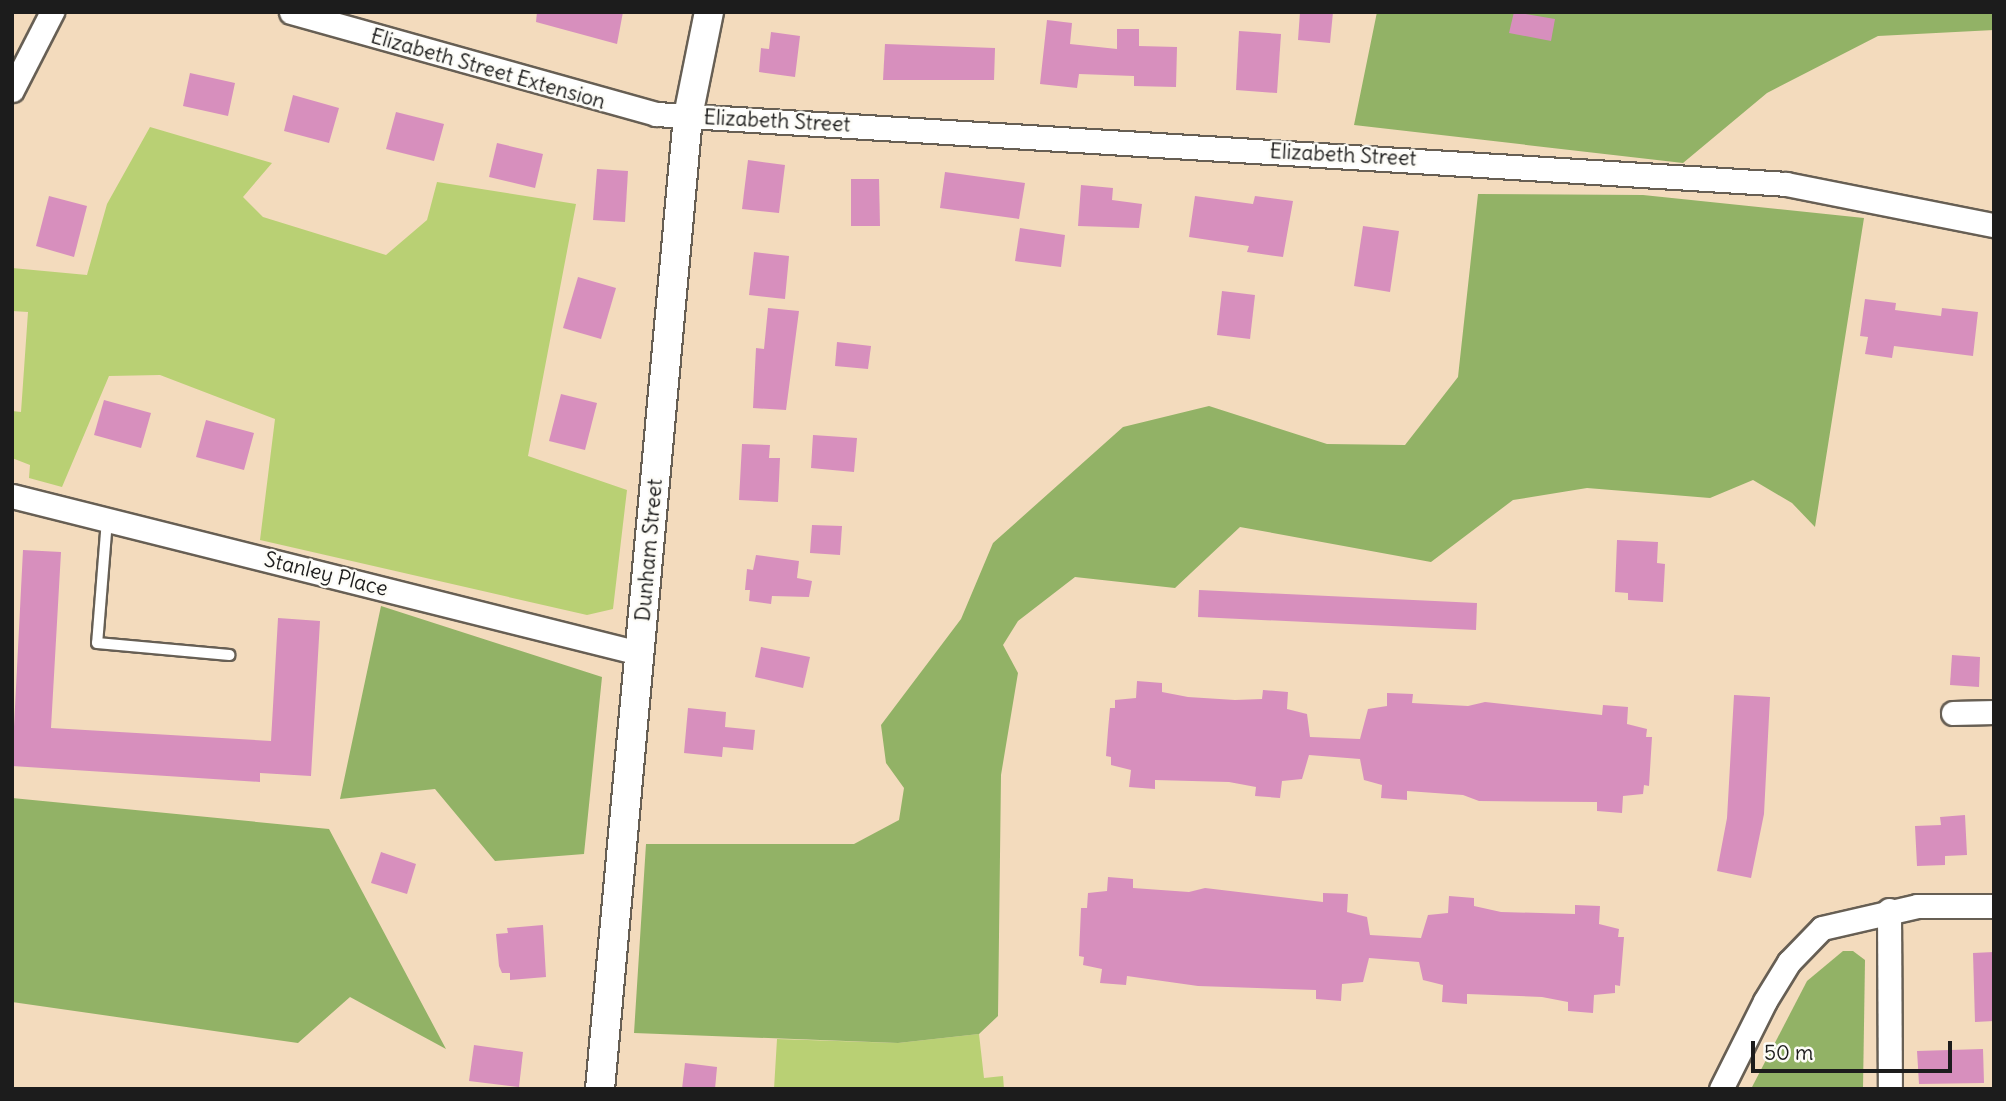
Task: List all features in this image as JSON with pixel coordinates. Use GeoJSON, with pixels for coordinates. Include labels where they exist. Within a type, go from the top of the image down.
{"type":"FeatureCollection","features":[{"type":"Feature","properties":{"kind":"street"},"geometry":{"type":"LineString","coordinates":[[12,89],[52,12]]}},
{"type":"Feature","properties":{"kind":"street","name":"Elizabeth Street Extension"},"geometry":{"type":"LineString","coordinates":[[291,12],[644,113],[688,116]]}},
{"type":"Feature","properties":{"kind":"street","name":"Dunham Street"},"geometry":{"type":"LineString","coordinates":[[600,1089],[688,116],[709,12]]}},
{"type":"Feature","properties":{"kind":"street","name":"Elizabeth Street"},"geometry":{"type":"LineString","coordinates":[[688,116],[1786,184],[1994,225]]}},
{"type":"Feature","properties":{"kind":"street","name":"Stanley Place"},"geometry":{"type":"LineString","coordinates":[[12,496],[639,653]]}},
{"type":"Feature","properties":{"kind":"street"},"geometry":{"type":"LineString","coordinates":[[1952,713],[1994,712]]}},
{"type":"Feature","properties":{"kind":"street"},"geometry":{"type":"LineString","coordinates":[[1721,1089],[1765,1001],[1804,943],[1837,922],[1889,910],[1994,906]]}},
{"type":"Feature","properties":{"kind":"street"},"geometry":{"type":"LineString","coordinates":[[1889,910],[1890,1089]]}},
{"type":"Feature","properties":{"kind":"lane"},"geometry":{"type":"LineString","coordinates":[[107,520],[97,643],[229,656]]}},
{"type":"Feature","properties":{"kind":"green space"},"geometry":{"type":"Polygon","coordinates":[[[1377,12],[1994,12],[1994,30],[1878,36],[1767,93],[1683,163],[1354,125],[1377,12]]]}},
{"type":"Feature","properties":{"kind":"green space"},"geometry":{"type":"Polygon","coordinates":[[[150,127],[272,163],[243,197],[263,217],[386,255],[427,220],[437,182],[576,204],[528,456],[627,490],[613,609],[587,615],[260,540],[275,419],[160,375],[109,376],[62,487],[29,478],[30,465],[12,458],[12,411],[21,412],[28,312],[12,311],[12,268],[87,275],[107,204],[150,127]]]}},
{"type":"Feature","properties":{"kind":"green space"},"geometry":{"type":"Polygon","coordinates":[[[1478,194],[1643,195],[1864,218],[1815,527],[1792,503],[1753,480],[1710,498],[1587,488],[1513,500],[1431,562],[1240,527],[1175,588],[1075,577],[1018,621],[1003,645],[1018,673],[1001,775],[998,1016],[979,1034],[898,1043],[634,1033],[646,844],[854,844],[899,820],[904,788],[886,763],[881,725],[961,619],[993,543],[1123,427],[1209,406],[1327,444],[1405,445],[1458,377],[1478,194]]]}},
{"type":"Feature","properties":{"kind":"green space"},"geometry":{"type":"Polygon","coordinates":[[[381,606],[602,677],[584,854],[495,861],[435,789],[340,799],[381,606]]]}},
{"type":"Feature","properties":{"kind":"green space"},"geometry":{"type":"Polygon","coordinates":[[[12,798],[329,829],[446,1049],[350,997],[298,1043],[12,1002],[12,798]]]}},
{"type":"Feature","properties":{"kind":"green space"},"geometry":{"type":"Polygon","coordinates":[[[1843,951],[1853,951],[1865,960],[1863,1089],[1751,1089],[1807,981],[1843,951]]]}},
{"type":"Feature","properties":{"kind":"green space"},"geometry":{"type":"Polygon","coordinates":[[[979,1034],[984,1078],[1003,1076],[1004,1089],[774,1089],[777,1039],[898,1043],[979,1034]]]}},
{"type":"Feature","properties":{"kind":"building"},"geometry":{"type":"Polygon","coordinates":[[[537,12],[623,12],[617,44],[536,22],[537,12]]]}},
{"type":"Feature","properties":{"kind":"building"},"geometry":{"type":"Polygon","coordinates":[[[1300,12],[1333,12],[1330,43],[1298,40],[1300,12]]]}},
{"type":"Feature","properties":{"kind":"building"},"geometry":{"type":"Polygon","coordinates":[[[1514,12],[1555,19],[1551,41],[1509,33],[1514,12]]]}},
{"type":"Feature","properties":{"kind":"building"},"geometry":{"type":"Polygon","coordinates":[[[1047,20],[1072,23],[1070,44],[1117,49],[1117,29],[1139,29],[1139,46],[1177,47],[1176,87],[1134,86],[1134,76],[1079,74],[1077,88],[1040,84],[1047,20]]]}},
{"type":"Feature","properties":{"kind":"building"},"geometry":{"type":"Polygon","coordinates":[[[1239,31],[1281,34],[1277,93],[1236,90],[1239,31]]]}},
{"type":"Feature","properties":{"kind":"building"},"geometry":{"type":"Polygon","coordinates":[[[771,32],[800,36],[795,77],[759,72],[761,48],[769,49],[771,32]]]}},
{"type":"Feature","properties":{"kind":"building"},"geometry":{"type":"Polygon","coordinates":[[[885,44],[995,48],[994,80],[883,80],[885,44]]]}},
{"type":"Feature","properties":{"kind":"building"},"geometry":{"type":"Polygon","coordinates":[[[190,73],[235,83],[228,116],[183,106],[190,73]]]}},
{"type":"Feature","properties":{"kind":"building"},"geometry":{"type":"Polygon","coordinates":[[[293,95],[339,108],[329,143],[284,131],[293,95]]]}},
{"type":"Feature","properties":{"kind":"building"},"geometry":{"type":"Polygon","coordinates":[[[396,112],[444,124],[434,161],[386,149],[396,112]]]}},
{"type":"Feature","properties":{"kind":"building"},"geometry":{"type":"Polygon","coordinates":[[[497,143],[543,154],[535,188],[489,177],[497,143]]]}},
{"type":"Feature","properties":{"kind":"building"},"geometry":{"type":"Polygon","coordinates":[[[748,160],[785,165],[779,213],[742,209],[748,160]]]}},
{"type":"Feature","properties":{"kind":"building"},"geometry":{"type":"Polygon","coordinates":[[[597,169],[628,171],[625,222],[593,220],[597,169]]]}},
{"type":"Feature","properties":{"kind":"building"},"geometry":{"type":"Polygon","coordinates":[[[945,172],[1025,183],[1019,219],[940,208],[945,172]]]}},
{"type":"Feature","properties":{"kind":"building"},"geometry":{"type":"Polygon","coordinates":[[[851,179],[879,179],[880,226],[851,226],[851,179]]]}},
{"type":"Feature","properties":{"kind":"building"},"geometry":{"type":"Polygon","coordinates":[[[1081,185],[1113,188],[1112,200],[1142,204],[1139,228],[1078,226],[1081,185]]]}},
{"type":"Feature","properties":{"kind":"building"},"geometry":{"type":"Polygon","coordinates":[[[49,196],[87,206],[74,257],[36,246],[49,196]]]}},
{"type":"Feature","properties":{"kind":"building"},"geometry":{"type":"Polygon","coordinates":[[[1195,196],[1253,204],[1255,196],[1293,201],[1283,257],[1247,252],[1249,246],[1189,237],[1195,196]]]}},
{"type":"Feature","properties":{"kind":"building"},"geometry":{"type":"Polygon","coordinates":[[[1363,226],[1399,231],[1390,292],[1354,286],[1363,226]]]}},
{"type":"Feature","properties":{"kind":"building"},"geometry":{"type":"Polygon","coordinates":[[[1020,228],[1065,235],[1061,267],[1015,261],[1020,228]]]}},
{"type":"Feature","properties":{"kind":"building"},"geometry":{"type":"Polygon","coordinates":[[[754,252],[789,256],[785,299],[749,295],[754,252]]]}},
{"type":"Feature","properties":{"kind":"building"},"geometry":{"type":"Polygon","coordinates":[[[578,277],[616,288],[601,339],[563,328],[578,277]]]}},
{"type":"Feature","properties":{"kind":"building"},"geometry":{"type":"Polygon","coordinates":[[[1222,291],[1255,295],[1250,339],[1217,335],[1222,291]]]}},
{"type":"Feature","properties":{"kind":"building"},"geometry":{"type":"Polygon","coordinates":[[[1865,299],[1896,303],[1895,310],[1941,316],[1942,308],[1978,312],[1973,356],[1894,346],[1892,358],[1865,354],[1868,337],[1860,336],[1865,299]]]}},
{"type":"Feature","properties":{"kind":"building"},"geometry":{"type":"Polygon","coordinates":[[[768,308],[799,311],[786,410],[753,408],[756,348],[764,349],[768,308]]]}},
{"type":"Feature","properties":{"kind":"building"},"geometry":{"type":"Polygon","coordinates":[[[837,342],[871,346],[868,369],[835,366],[837,342]]]}},
{"type":"Feature","properties":{"kind":"building"},"geometry":{"type":"Polygon","coordinates":[[[561,394],[597,403],[585,450],[549,441],[561,394]]]}},
{"type":"Feature","properties":{"kind":"building"},"geometry":{"type":"Polygon","coordinates":[[[104,400],[151,413],[141,448],[94,435],[104,400]]]}},
{"type":"Feature","properties":{"kind":"building"},"geometry":{"type":"Polygon","coordinates":[[[206,420],[254,433],[244,470],[196,457],[206,420]]]}},
{"type":"Feature","properties":{"kind":"building"},"geometry":{"type":"Polygon","coordinates":[[[813,435],[857,438],[854,472],[811,468],[813,435]]]}},
{"type":"Feature","properties":{"kind":"building"},"geometry":{"type":"Polygon","coordinates":[[[742,444],[770,445],[769,458],[780,458],[778,502],[739,500],[742,444]]]}},
{"type":"Feature","properties":{"kind":"building"},"geometry":{"type":"Polygon","coordinates":[[[812,525],[842,526],[840,555],[810,553],[812,525]]]}},
{"type":"Feature","properties":{"kind":"building"},"geometry":{"type":"Polygon","coordinates":[[[1617,540],[1658,542],[1657,563],[1665,564],[1663,602],[1628,600],[1628,593],[1615,592],[1617,540]]]}},
{"type":"Feature","properties":{"kind":"building"},"geometry":{"type":"Polygon","coordinates":[[[23,550],[61,552],[51,728],[271,741],[278,618],[320,621],[311,776],[260,773],[260,782],[12,766],[23,550]]]}},
{"type":"Feature","properties":{"kind":"building"},"geometry":{"type":"Polygon","coordinates":[[[756,555],[799,561],[797,578],[812,581],[809,597],[772,596],[771,604],[749,601],[750,590],[745,590],[747,569],[753,570],[756,555]]]}},
{"type":"Feature","properties":{"kind":"building"},"geometry":{"type":"Polygon","coordinates":[[[1199,590],[1477,603],[1476,630],[1198,617],[1199,590]]]}},
{"type":"Feature","properties":{"kind":"building"},"geometry":{"type":"Polygon","coordinates":[[[761,647],[810,657],[803,688],[755,677],[761,647]]]}},
{"type":"Feature","properties":{"kind":"building"},"geometry":{"type":"Polygon","coordinates":[[[1952,655],[1980,657],[1979,687],[1950,685],[1952,655]]]}},
{"type":"Feature","properties":{"kind":"building"},"geometry":{"type":"Polygon","coordinates":[[[1137,681],[1162,683],[1162,692],[1188,697],[1262,699],[1263,690],[1288,692],[1287,709],[1307,714],[1310,737],[1360,739],[1368,709],[1387,706],[1387,693],[1413,694],[1412,703],[1468,706],[1485,702],[1602,715],[1603,705],[1628,707],[1627,724],[1647,729],[1646,737],[1652,737],[1649,786],[1644,785],[1643,794],[1623,796],[1622,813],[1597,811],[1597,802],[1479,801],[1463,795],[1407,791],[1407,800],[1381,798],[1382,785],[1364,780],[1360,759],[1309,755],[1302,779],[1282,781],[1280,798],[1255,796],[1256,787],[1229,782],[1155,780],[1155,789],[1129,787],[1131,770],[1111,765],[1111,757],[1106,756],[1110,708],[1115,708],[1115,700],[1136,698],[1137,681]]]}},
{"type":"Feature","properties":{"kind":"building"},"geometry":{"type":"Polygon","coordinates":[[[1734,695],[1770,697],[1764,814],[1751,878],[1717,871],[1727,818],[1734,695]]]}},
{"type":"Feature","properties":{"kind":"building"},"geometry":{"type":"Polygon","coordinates":[[[688,708],[726,712],[725,727],[755,730],[753,750],[723,747],[722,757],[684,753],[688,708]]]}},
{"type":"Feature","properties":{"kind":"building"},"geometry":{"type":"Polygon","coordinates":[[[1965,815],[1967,855],[1945,856],[1945,865],[1917,866],[1915,826],[1941,825],[1940,817],[1965,815]]]}},
{"type":"Feature","properties":{"kind":"building"},"geometry":{"type":"Polygon","coordinates":[[[381,852],[416,864],[407,894],[371,883],[381,852]]]}},
{"type":"Feature","properties":{"kind":"building"},"geometry":{"type":"Polygon","coordinates":[[[1108,877],[1133,879],[1133,888],[1189,892],[1205,888],[1323,902],[1323,893],[1348,894],[1347,912],[1367,917],[1370,935],[1421,938],[1428,915],[1448,913],[1449,896],[1474,898],[1474,906],[1501,912],[1575,914],[1575,905],[1600,906],[1599,924],[1619,929],[1618,937],[1624,937],[1620,986],[1615,985],[1615,993],[1594,995],[1593,1013],[1568,1011],[1568,1002],[1542,997],[1467,994],[1467,1004],[1442,1002],[1443,985],[1423,980],[1419,962],[1369,958],[1363,982],[1342,984],[1341,1001],[1316,999],[1316,990],[1198,986],[1127,976],[1126,985],[1100,983],[1102,969],[1083,965],[1084,957],[1079,956],[1081,908],[1087,908],[1088,893],[1107,891],[1108,877]]]}},
{"type":"Feature","properties":{"kind":"building"},"geometry":{"type":"Polygon","coordinates":[[[543,925],[546,977],[510,980],[510,973],[502,973],[499,966],[496,934],[508,933],[507,928],[543,925]]]}},
{"type":"Feature","properties":{"kind":"building"},"geometry":{"type":"Polygon","coordinates":[[[1994,952],[1994,1021],[1975,1022],[1973,953],[1994,952]]]}},
{"type":"Feature","properties":{"kind":"building"},"geometry":{"type":"Polygon","coordinates":[[[474,1045],[523,1052],[519,1087],[469,1081],[474,1045]]]}},
{"type":"Feature","properties":{"kind":"building"},"geometry":{"type":"Polygon","coordinates":[[[1983,1049],[1984,1083],[1919,1084],[1917,1051],[1983,1049]]]}},
{"type":"Feature","properties":{"kind":"building"},"geometry":{"type":"Polygon","coordinates":[[[685,1063],[717,1067],[715,1089],[682,1089],[685,1063]]]}}]}
